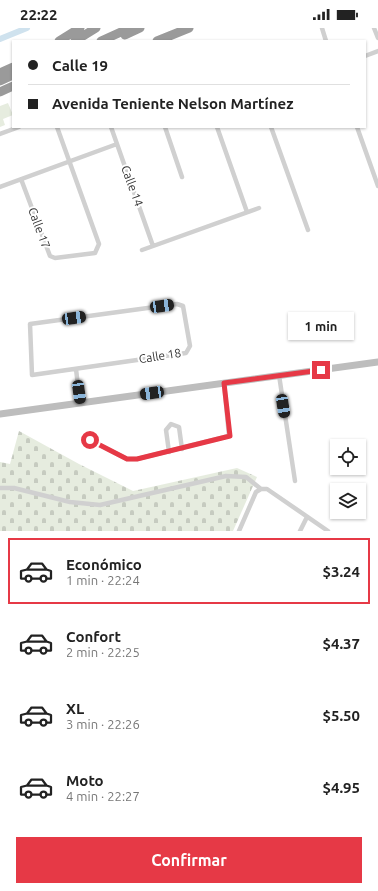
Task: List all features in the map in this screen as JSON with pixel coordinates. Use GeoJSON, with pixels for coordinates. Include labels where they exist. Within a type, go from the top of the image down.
{"type":"FeatureCollection","features":[{"type":"Feature","properties":{"kind":"highway"},"geometry":{"type":"LineString","coordinates":[[61,40],[80,28]]}},
{"type":"Feature","properties":{"kind":"highway"},"geometry":{"type":"LineString","coordinates":[[77,40],[96,28]]}},
{"type":"Feature","properties":{"kind":"highway"},"geometry":{"type":"LineString","coordinates":[[103,40],[130,28]]}},
{"type":"Feature","properties":{"kind":"highway"},"geometry":{"type":"LineString","coordinates":[[113,40],[140,28]]}},
{"type":"Feature","properties":{"kind":"highway"},"geometry":{"type":"LineString","coordinates":[[159,40],[189,28]]}},
{"type":"Feature","properties":{"kind":"highway"},"geometry":{"type":"LineString","coordinates":[[0,73],[12,67]]}},
{"type":"Feature","properties":{"kind":"highway"},"geometry":{"type":"LineString","coordinates":[[1,86],[12,76]]}},
{"type":"Feature","properties":{"kind":"highway"},"geometry":{"type":"LineString","coordinates":[[1,86],[12,80]]}},
{"type":"Feature","properties":{"kind":"highway"},"geometry":{"type":"LineString","coordinates":[[1,86],[12,86]]}},
{"type":"Feature","properties":{"kind":"highway"},"geometry":{"type":"LineString","coordinates":[[0,97],[12,93]]}},
{"type":"Feature","properties":{"kind":"street"},"geometry":{"type":"LineString","coordinates":[[322,28],[326,40]]}},
{"type":"Feature","properties":{"kind":"street"},"geometry":{"type":"LineString","coordinates":[[374,28],[378,38]]}},
{"type":"Feature","properties":{"kind":"street"},"geometry":{"type":"LineString","coordinates":[[366,56],[378,51]]}},
{"type":"Feature","properties":{"kind":"street"},"geometry":{"type":"LineString","coordinates":[[0,134],[16,128]]}},
{"type":"Feature","properties":{"kind":"street"},"geometry":{"type":"LineString","coordinates":[[57,128],[70,162]]}},
{"type":"Feature","properties":{"kind":"street","name":"Calle 14"},"geometry":{"type":"LineString","coordinates":[[111,128],[153,246]]}},
{"type":"Feature","properties":{"kind":"street"},"geometry":{"type":"LineString","coordinates":[[164,128],[182,177]]}},
{"type":"Feature","properties":{"kind":"street"},"geometry":{"type":"LineString","coordinates":[[217,128],[247,212]]}},
{"type":"Feature","properties":{"kind":"street"},"geometry":{"type":"LineString","coordinates":[[271,128],[308,230]]}},
{"type":"Feature","properties":{"kind":"street"},"geometry":{"type":"LineString","coordinates":[[357,128],[378,186]]}},
{"type":"Feature","properties":{"kind":"street"},"geometry":{"type":"LineString","coordinates":[[0,187],[117,144]]}},
{"type":"Feature","properties":{"kind":"street","name":"Calle 17"},"geometry":{"type":"LineString","coordinates":[[21,179],[50,256],[55,258],[95,253],[99,244],[70,162]]}},
{"type":"Feature","properties":{"kind":"street"},"geometry":{"type":"LineString","coordinates":[[142,250],[259,208]]}},
{"type":"Feature","properties":{"kind":"street","name":"Calle 18"},"geometry":{"type":"LineString","coordinates":[[177,304],[183,306],[190,346],[186,353],[76,369],[32,375],[30,324],[177,304]]}},
{"type":"Feature","properties":{"kind":"street"},"geometry":{"type":"LineString","coordinates":[[0,414],[378,362]]}},
{"type":"Feature","properties":{"kind":"street"},"geometry":{"type":"LineString","coordinates":[[76,369],[80,403]]}},
{"type":"Feature","properties":{"kind":"street"},"geometry":{"type":"LineString","coordinates":[[279,376],[294,481]]}},
{"type":"Feature","properties":{"kind":"street"},"geometry":{"type":"LineString","coordinates":[[90,440],[127,459],[137,459],[230,436],[224,383]]}},
{"type":"Feature","properties":{"kind":"street"},"geometry":{"type":"LineString","coordinates":[[169,452],[166,430],[171,424],[179,427],[182,449]]}},
{"type":"Feature","properties":{"kind":"street"},"geometry":{"type":"LineString","coordinates":[[0,488],[14,488],[70,502],[100,505],[226,476],[246,477],[260,489],[267,489],[328,531]]}},
{"type":"Feature","properties":{"kind":"street"},"geometry":{"type":"LineString","coordinates":[[240,531],[256,492],[260,489]]}},
{"type":"Feature","properties":{"kind":"street"},"geometry":{"type":"LineString","coordinates":[[300,531],[307,517]]}},
{"type":"Feature","properties":{"kind":"green space"},"geometry":{"type":"Polygon","coordinates":[[[8,103],[12,115],[3,119],[5,125],[0,127],[0,106],[8,103]]]}},
{"type":"Feature","properties":{"kind":"green space"},"geometry":{"type":"Polygon","coordinates":[[[19,431],[79,464],[133,491],[237,468],[257,477],[233,531],[0,531],[0,462],[10,464],[19,431]]]}},
{"type":"Feature","properties":{"kind":"waterway"},"geometry":{"type":"LineString","coordinates":[[0,39],[27,28]]}},
{"type":"Feature","properties":{"kind":"route"},"geometry":{"type":"LineString","coordinates":[[90,440],[127,459],[137,459],[230,436],[224,383],[321,370]]}}]}
